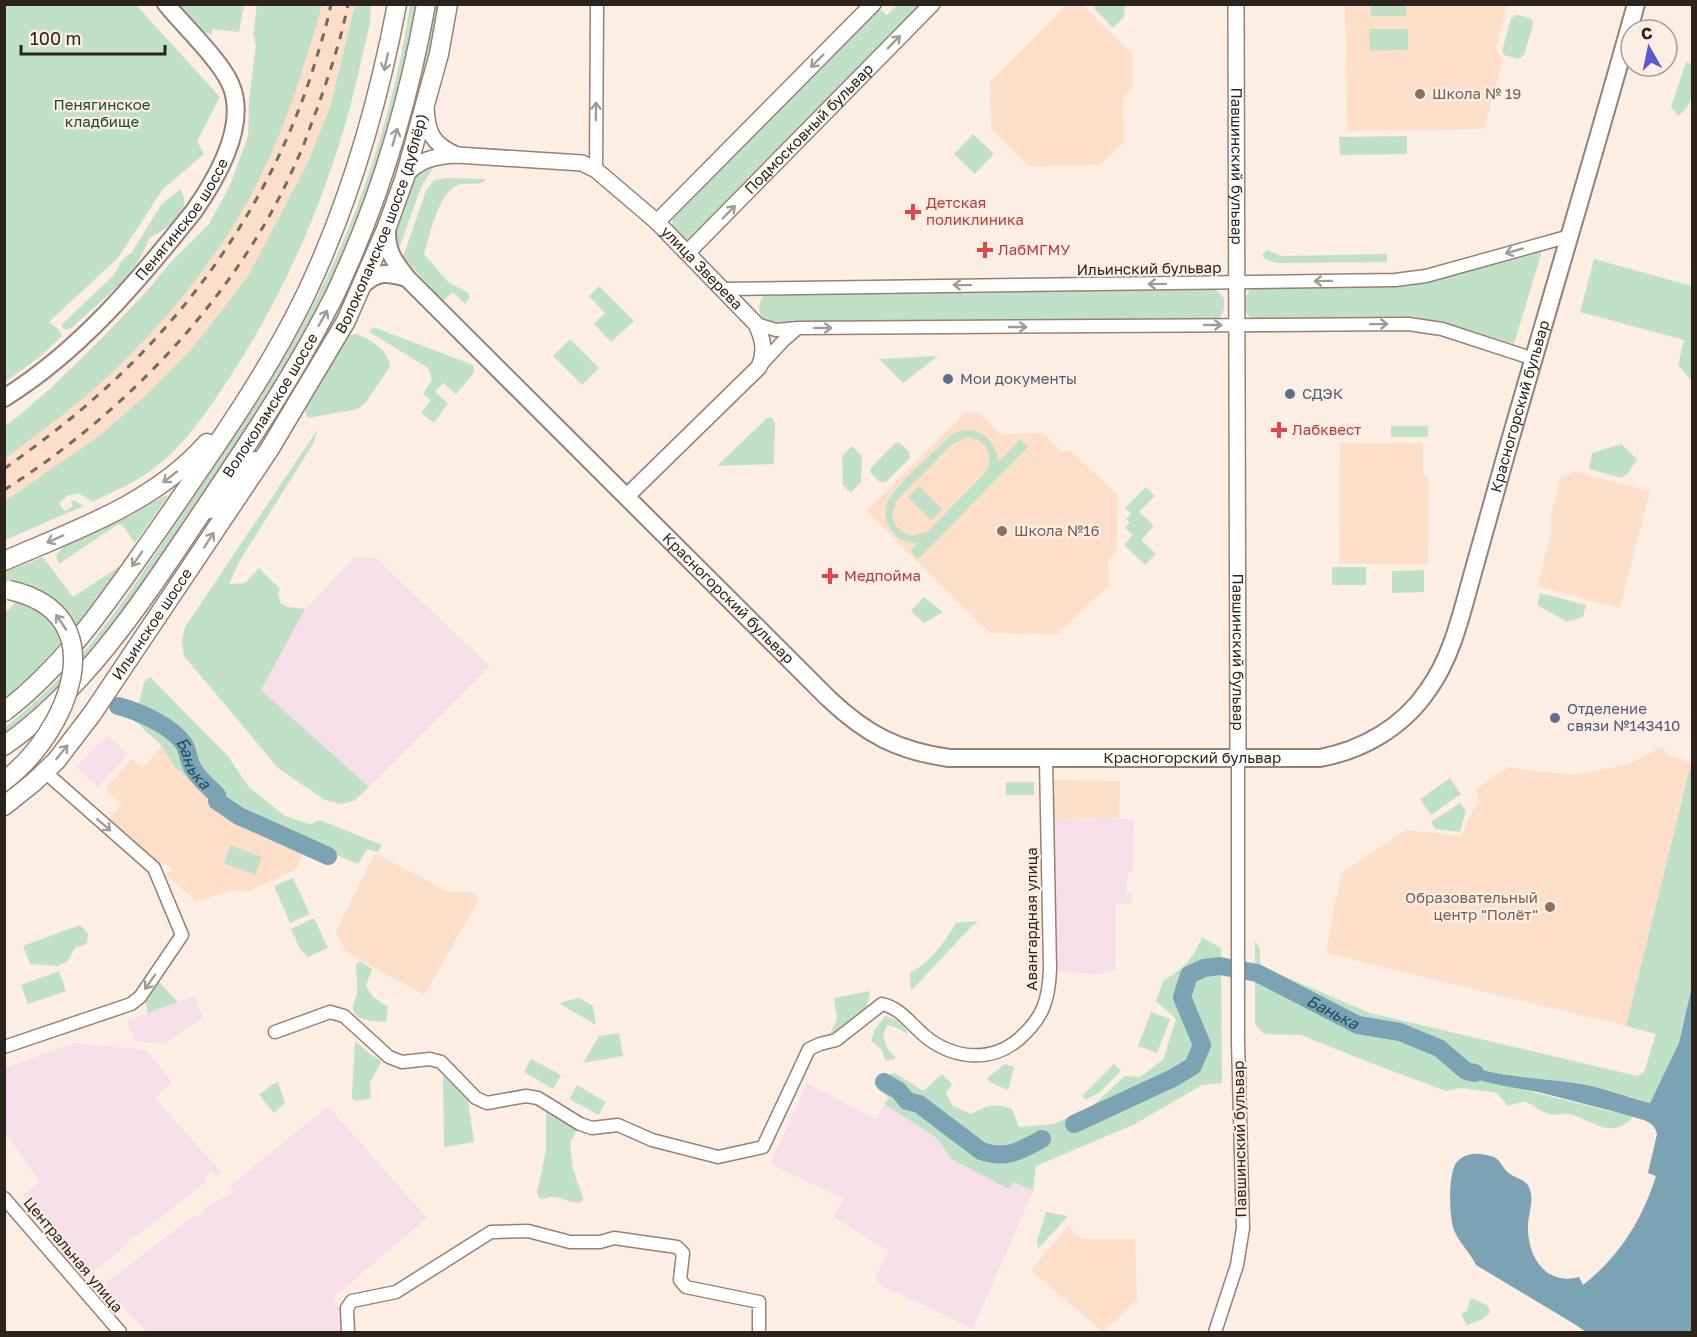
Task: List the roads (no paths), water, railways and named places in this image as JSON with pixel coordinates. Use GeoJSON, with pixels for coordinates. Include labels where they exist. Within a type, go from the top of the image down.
{"type":"FeatureCollection","features":[{"type":"Feature","properties":{"kind":"main road","name":"Пенягинское шоссе"},"geometry":{"type":"LineString","coordinates":[[4,398],[60,357],[121,297],[194,211],[204,197],[225,156],[231,139],[234,117],[231,85],[217,64],[166,4]]}},
{"type":"Feature","properties":{"kind":"main road","name":"Волоколамское шоссе"},"geometry":{"type":"LineString","coordinates":[[4,712],[44,678],[89,627],[185,491],[253,389],[305,295],[343,208],[370,126],[383,77],[397,4]]}},
{"type":"Feature","properties":{"kind":"main road","name":"Волоколамское шоссе"},"geometry":{"type":"LineString","coordinates":[[4,746],[33,724],[105,650],[180,545],[256,432],[330,305],[374,200],[393,144],[412,73],[426,4]]}},
{"type":"Feature","properties":{"kind":"main road","name":"Волоколамское шоссе (дублёр)"},"geometry":{"type":"LineString","coordinates":[[282,430],[334,342],[363,285],[387,226],[405,177],[426,104],[439,54],[448,4]]}},
{"type":"Feature","properties":{"kind":"main road","name":"Красногорский бульвар"},"geometry":{"type":"LineString","coordinates":[[387,226],[389,251],[407,278],[829,699],[866,729],[885,741],[908,750],[949,758],[1320,758],[1351,750],[1381,735],[1412,711],[1430,689],[1453,642],[1636,4]]}},
{"type":"Feature","properties":{"kind":"main road"},"geometry":{"type":"LineString","coordinates":[[363,285],[370,277],[379,274],[390,273],[407,278]]}},
{"type":"Feature","properties":{"kind":"main road"},"geometry":{"type":"LineString","coordinates":[[4,561],[105,517],[159,486],[204,447],[253,389]]}},
{"type":"Feature","properties":{"kind":"main road"},"geometry":{"type":"LineString","coordinates":[[180,545],[282,430]]}},
{"type":"Feature","properties":{"kind":"main road","name":"Ильинское шоссе"},"geometry":{"type":"LineString","coordinates":[[4,806],[45,772],[74,739],[282,430]]}},
{"type":"Feature","properties":{"kind":"main road"},"geometry":{"type":"LineString","coordinates":[[4,781],[41,744],[56,722],[65,704],[73,672],[71,640],[58,617],[38,599],[25,593],[7,590]]}},
{"type":"Feature","properties":{"kind":"street"},"geometry":{"type":"LineString","coordinates":[[405,177],[413,167],[421,162],[441,156],[457,155],[570,161],[582,163],[596,170],[597,4]]}},
{"type":"Feature","properties":{"kind":"street"},"geometry":{"type":"LineString","coordinates":[[657,222],[873,4]]}},
{"type":"Feature","properties":{"kind":"street","name":"Подмосковный бульвар"},"geometry":{"type":"LineString","coordinates":[[687,253],[932,4]]}},
{"type":"Feature","properties":{"kind":"street","name":"Павшинский бульвар"},"geometry":{"type":"LineString","coordinates":[[1215,1332],[1237,1265],[1243,1228],[1238,996],[1236,4]]}},
{"type":"Feature","properties":{"kind":"street"},"geometry":{"type":"LineString","coordinates":[[426,104],[430,135],[444,149],[457,155]]}},
{"type":"Feature","properties":{"kind":"street","name":"улица Зверева"},"geometry":{"type":"LineString","coordinates":[[596,170],[657,222],[756,324],[764,346],[764,356],[759,367]]}},
{"type":"Feature","properties":{"kind":"street","name":"Ильинский бульвар"},"geometry":{"type":"LineString","coordinates":[[722,289],[1395,280],[1416,277],[1570,236]]}},
{"type":"Feature","properties":{"kind":"street"},"geometry":{"type":"LineString","coordinates":[[756,324],[776,330],[1408,324],[1442,328],[1534,359]]}},
{"type":"Feature","properties":{"kind":"street"},"geometry":{"type":"LineString","coordinates":[[627,496],[759,367],[784,339],[798,328]]}},
{"type":"Feature","properties":{"kind":"street","name":"Авангардная улица"},"geometry":{"type":"LineString","coordinates":[[275,1032],[330,1012],[344,1016],[389,1057],[402,1062],[430,1059],[441,1062],[476,1098],[487,1103],[526,1096],[538,1098],[580,1124],[592,1128],[618,1125],[652,1140],[718,1157],[763,1147],[809,1049],[836,1040],[882,1004],[894,1006],[936,1044],[953,1053],[969,1056],[986,1055],[1003,1050],[1018,1039],[1041,1015],[1049,984],[1046,759]]}},
{"type":"Feature","properties":{"kind":"street"},"geometry":{"type":"LineString","coordinates":[[4,1047],[131,1004],[140,997],[182,935],[154,868],[45,772]]}},
{"type":"Feature","properties":{"kind":"street","name":"Центральная улица"},"geometry":{"type":"LineString","coordinates":[[4,1198],[120,1332]]}},
{"type":"Feature","properties":{"kind":"street"},"geometry":{"type":"LineString","coordinates":[[348,1332],[347,1308],[352,1300],[396,1292],[492,1232],[528,1231],[570,1242],[600,1242],[614,1238],[677,1246],[683,1253],[680,1280],[686,1287],[759,1302],[759,1332]]}},
{"type":"Feature","properties":{"kind":"water"},"geometry":{"type":"Polygon","coordinates":[[[1692,986],[1692,1332],[1586,1332],[1476,1265],[1456,1235],[1452,1224],[1450,1196],[1453,1169],[1458,1160],[1464,1156],[1488,1155],[1497,1159],[1508,1172],[1527,1184],[1531,1199],[1529,1237],[1535,1258],[1548,1273],[1567,1279],[1579,1277],[1583,1285],[1619,1249],[1644,1208],[1656,1176],[1648,1173],[1656,1130],[1641,1119],[1542,1093],[1479,1080],[1456,1070],[1449,1064],[1457,1060],[1499,1074],[1584,1084],[1650,1103],[1679,1043],[1692,986]]]}},
{"type":"Feature","properties":{"kind":"waterway","name":"Банька"},"geometry":{"type":"LineString","coordinates":[[118,706],[154,720],[179,737],[186,747],[192,767],[201,780],[217,795],[217,801],[239,816],[328,856]]}},
{"type":"Feature","properties":{"kind":"waterway","name":"Банька"},"geometry":{"type":"LineString","coordinates":[[1074,1124],[1173,1078],[1193,1066],[1202,1045],[1182,997],[1189,975],[1204,968],[1220,966],[1257,973],[1358,1025],[1400,1032],[1439,1048],[1466,1071],[1475,1073]]}},
{"type":"Feature","properties":{"kind":"waterway","name":"Банька"},"geometry":{"type":"LineString","coordinates":[[884,1082],[899,1091],[907,1101],[919,1104],[981,1151],[998,1155],[1013,1153],[1042,1139]]}},
{"type":"Feature","properties":{"kind":"railway"},"geometry":{"type":"LineString","coordinates":[[4,469],[75,415],[133,362],[199,287],[228,246],[278,158],[298,113],[331,4]]}},
{"type":"Feature","properties":{"kind":"railway"},"geometry":{"type":"LineString","coordinates":[[4,490],[93,425],[135,387],[175,346],[211,303],[244,257],[273,209],[303,148],[330,70],[348,4]]}},
{"type":"Feature","properties":{"kind":"place","name":"Школа № 19"},"geometry":{"type":"Point","coordinates":[1420,94]}},
{"type":"Feature","properties":{"kind":"place","name":"Детская поликлиника"},"geometry":{"type":"Point","coordinates":[913,212]}},
{"type":"Feature","properties":{"kind":"place","name":"ЛабМГМУ"},"geometry":{"type":"Point","coordinates":[985,250]}},
{"type":"Feature","properties":{"kind":"place","name":"Мои документы"},"geometry":{"type":"Point","coordinates":[948,379]}},
{"type":"Feature","properties":{"kind":"place","name":"СДЭК"},"geometry":{"type":"Point","coordinates":[1290,394]}},
{"type":"Feature","properties":{"kind":"place","name":"Лабквест"},"geometry":{"type":"Point","coordinates":[1279,430]}},
{"type":"Feature","properties":{"kind":"place","name":"Школа №16"},"geometry":{"type":"Point","coordinates":[1002,531]}},
{"type":"Feature","properties":{"kind":"place","name":"Медпойма"},"geometry":{"type":"Point","coordinates":[830,576]}},
{"type":"Feature","properties":{"kind":"place","name":"Отделение связи №143410"},"geometry":{"type":"Point","coordinates":[1555,718]}},
{"type":"Feature","properties":{"kind":"place","name":"Образовательный центр \"Полёт\""},"geometry":{"type":"Point","coordinates":[1550,907]}},
{"type":"Feature","properties":{"kind":"park label","name":"Пенягинское кладбище"},"geometry":{"type":"Point","coordinates":[102,114]}}]}
